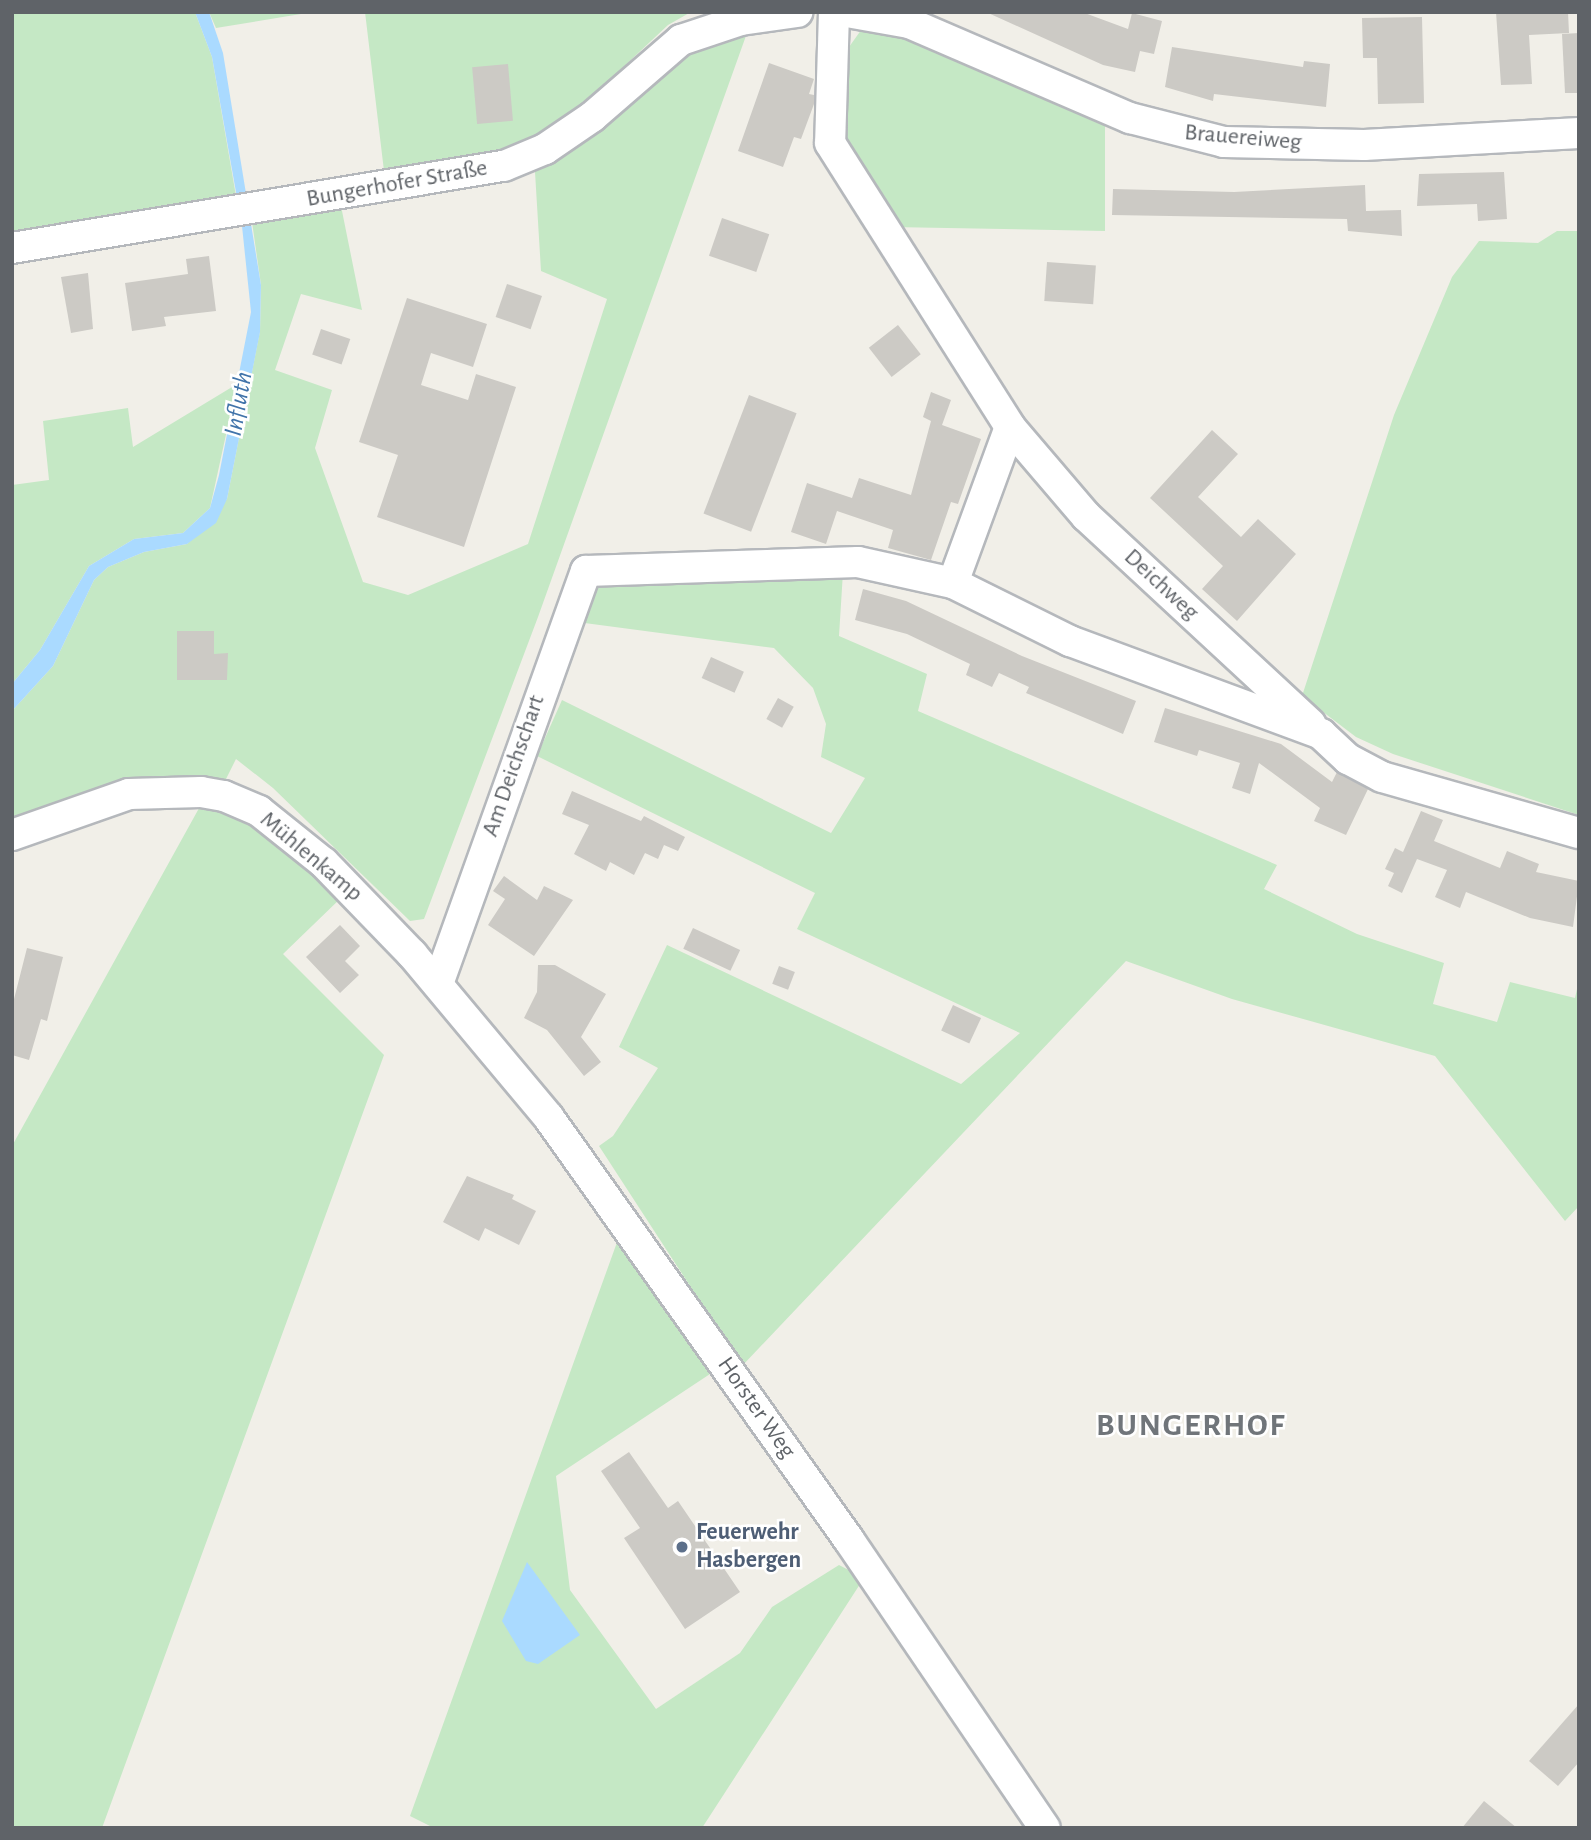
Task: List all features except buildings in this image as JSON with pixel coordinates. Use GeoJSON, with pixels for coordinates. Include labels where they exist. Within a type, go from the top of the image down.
{"type":"FeatureCollection","features":[{"type":"Feature","properties":{"kind":"street","name":"Bungerhofer Straße"},"geometry":{"type":"LineString","coordinates":[[12,248],[504,166],[545,149],[592,117],[681,40],[741,20],[797,12]]}},
{"type":"Feature","properties":{"kind":"street","name":"Deichweg"},"geometry":{"type":"LineString","coordinates":[[834,12],[830,144],[1010,427],[1086,516],[1348,758],[1381,777],[1579,833]]}},
{"type":"Feature","properties":{"kind":"street","name":"Brauereiweg"},"geometry":{"type":"LineString","coordinates":[[846,12],[909,23],[1130,118],[1224,142],[1364,145],[1579,133]]}},
{"type":"Feature","properties":{"kind":"street"},"geometry":{"type":"LineString","coordinates":[[953,583],[1010,427]]}},
{"type":"Feature","properties":{"kind":"street","name":"Deichweg"},"geometry":{"type":"LineString","coordinates":[[608,568],[858,562],[953,583],[1070,641],[1321,734]]}},
{"type":"Feature","properties":{"kind":"street","name":"Am Deichschart"},"geometry":{"type":"LineString","coordinates":[[444,992],[572,600],[586,570],[608,568]]}},
{"type":"Feature","properties":{"kind":"street","name":"Mühlenkamp"},"geometry":{"type":"LineString","coordinates":[[12,835],[129,794],[175,790],[224,796],[259,811],[324,863],[444,992]]}},
{"type":"Feature","properties":{"kind":"street","name":"Horster Weg"},"geometry":{"type":"LineString","coordinates":[[444,992],[549,1118],[841,1528],[1045,1828]]}},
{"type":"Feature","properties":{"kind":"green space"},"geometry":{"type":"Polygon","coordinates":[[[12,12],[195,12],[212,57],[236,196],[12,233],[12,12]]]}},
{"type":"Feature","properties":{"kind":"green space"},"geometry":{"type":"Polygon","coordinates":[[[209,12],[313,12],[216,28],[209,12]]]}},
{"type":"Feature","properties":{"kind":"green space"},"geometry":{"type":"Polygon","coordinates":[[[365,12],[691,12],[668,25],[551,135],[498,156],[384,171],[365,12]]]}},
{"type":"Feature","properties":{"kind":"green space"},"geometry":{"type":"Polygon","coordinates":[[[864,26],[945,48],[1105,118],[1105,231],[891,227],[843,145],[844,54],[864,26]]]}},
{"type":"Feature","properties":{"kind":"green space"},"geometry":{"type":"Polygon","coordinates":[[[747,33],[538,617],[424,919],[410,921],[273,788],[236,759],[223,785],[100,789],[12,819],[12,711],[53,666],[94,580],[108,567],[144,552],[187,544],[227,499],[260,331],[261,285],[252,222],[341,206],[362,310],[301,294],[275,370],[332,390],[315,448],[363,582],[408,595],[528,544],[607,299],[541,271],[535,172],[693,53],[747,33]]]}},
{"type":"Feature","properties":{"kind":"green space"},"geometry":{"type":"Polygon","coordinates":[[[1557,231],[1579,231],[1579,815],[1393,754],[1356,737],[1302,696],[1394,415],[1452,277],[1479,241],[1538,243],[1557,231]]]}},
{"type":"Feature","properties":{"kind":"green space"},"geometry":{"type":"Polygon","coordinates":[[[237,384],[210,508],[183,533],[134,539],[89,566],[40,650],[12,684],[12,485],[49,480],[43,421],[128,408],[133,447],[237,384]]]}},
{"type":"Feature","properties":{"kind":"green space"},"geometry":{"type":"Polygon","coordinates":[[[843,572],[839,636],[927,674],[918,711],[1277,865],[1264,889],[1357,934],[1444,963],[1433,1004],[1497,1022],[1510,982],[1575,998],[1579,980],[1579,1206],[1565,1221],[1435,1056],[1232,999],[1126,961],[742,1366],[599,1146],[613,1136],[658,1068],[619,1047],[667,945],[961,1084],[1020,1033],[797,929],[815,893],[537,756],[562,700],[831,833],[865,778],[821,757],[826,724],[813,688],[774,648],[577,622],[585,600],[603,576],[843,572]]]}},
{"type":"Feature","properties":{"kind":"green space"},"geometry":{"type":"Polygon","coordinates":[[[203,801],[235,808],[343,896],[283,954],[384,1055],[102,1828],[12,1828],[12,1146],[203,801]]]}},
{"type":"Feature","properties":{"kind":"green space"},"geometry":{"type":"Polygon","coordinates":[[[620,1234],[710,1374],[556,1476],[570,1590],[656,1709],[740,1653],[772,1607],[839,1565],[864,1578],[702,1828],[434,1828],[410,1816],[620,1234]]]}},
{"type":"Feature","properties":{"kind":"water","name":"Influth"},"geometry":{"type":"Polygon","coordinates":[[[195,12],[209,12],[223,53],[261,285],[260,332],[227,499],[216,523],[187,544],[144,552],[108,567],[94,580],[53,666],[12,711],[12,684],[40,650],[89,566],[134,539],[183,533],[210,508],[219,475],[251,312],[242,226],[212,57],[195,12]]]}},
{"type":"Feature","properties":{"kind":"water"},"geometry":{"type":"Polygon","coordinates":[[[527,1562],[580,1635],[538,1664],[526,1661],[502,1621],[527,1562]]]}},
{"type":"Feature","properties":{"kind":"place","name":"Feuerwehr Hasbergen"},"geometry":{"type":"Point","coordinates":[682,1547]}},
{"type":"Feature","properties":{"kind":"district","name":"BUNGERHOF"},"geometry":{"type":"Point","coordinates":[1191,1425]}}]}
